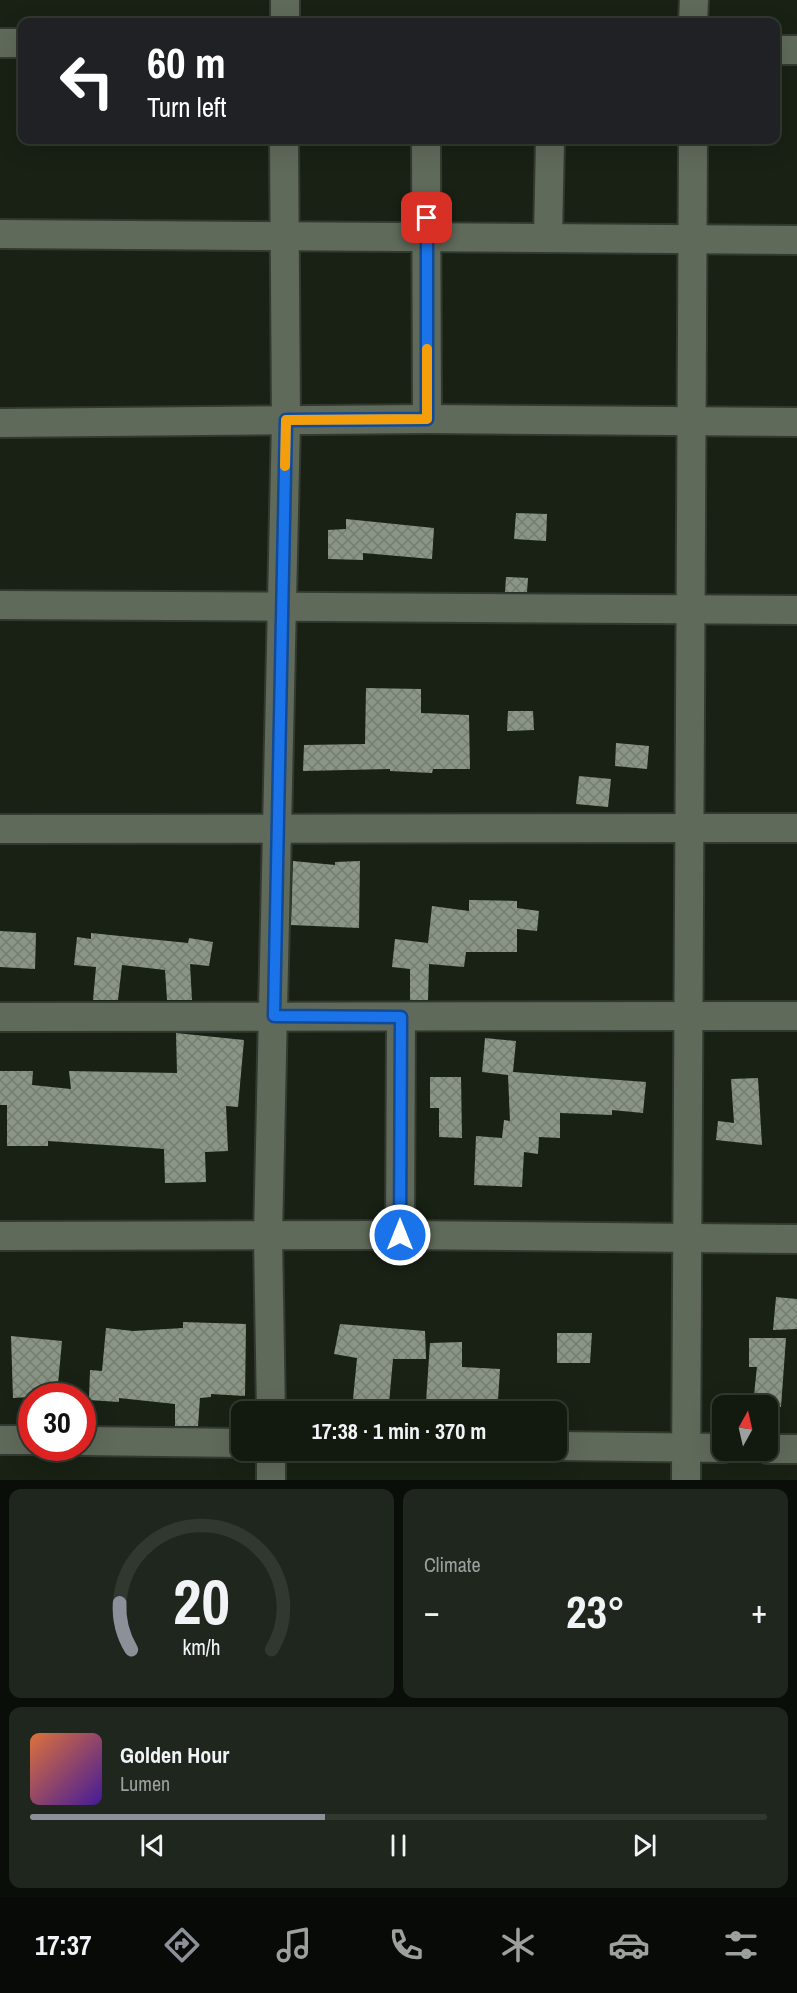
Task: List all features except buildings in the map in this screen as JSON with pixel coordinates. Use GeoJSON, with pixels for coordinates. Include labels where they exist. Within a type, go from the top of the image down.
{"type":"FeatureCollection","features":[{"type":"Feature","properties":{"kind":"street"},"geometry":{"type":"LineString","coordinates":[[285,0],[285,18]]}},
{"type":"Feature","properties":{"kind":"street"},"geometry":{"type":"LineString","coordinates":[[693,18],[694,0]]}},
{"type":"Feature","properties":{"kind":"street"},"geometry":{"type":"LineString","coordinates":[[0,43],[18,43]]}},
{"type":"Feature","properties":{"kind":"street"},"geometry":{"type":"LineString","coordinates":[[780,50],[797,50]]}},
{"type":"Feature","properties":{"kind":"street"},"geometry":{"type":"LineString","coordinates":[[271,1401],[268,1236],[286,420],[284,144]]}},
{"type":"Feature","properties":{"kind":"street"},"geometry":{"type":"LineString","coordinates":[[426,144],[427,419]]}},
{"type":"Feature","properties":{"kind":"street"},"geometry":{"type":"LineString","coordinates":[[549,238],[550,144]]}},
{"type":"Feature","properties":{"kind":"street"},"geometry":{"type":"LineString","coordinates":[[686,1480],[693,144]]}},
{"type":"Feature","properties":{"kind":"street"},"geometry":{"type":"LineString","coordinates":[[0,234],[797,240]]}},
{"type":"Feature","properties":{"kind":"street"},"geometry":{"type":"LineString","coordinates":[[0,423],[427,419],[797,422]]}},
{"type":"Feature","properties":{"kind":"street"},"geometry":{"type":"LineString","coordinates":[[0,605],[797,610]]}},
{"type":"Feature","properties":{"kind":"street"},"geometry":{"type":"LineString","coordinates":[[0,829],[797,828]]}},
{"type":"Feature","properties":{"kind":"street"},"geometry":{"type":"LineString","coordinates":[[0,1017],[797,1016]]}},
{"type":"Feature","properties":{"kind":"street"},"geometry":{"type":"LineString","coordinates":[[400,1235],[401,1017]]}},
{"type":"Feature","properties":{"kind":"street"},"geometry":{"type":"LineString","coordinates":[[0,1236],[400,1235],[686,1240],[797,1239]]}},
{"type":"Feature","properties":{"kind":"street"},"geometry":{"type":"LineString","coordinates":[[0,1440],[18,1440]]}},
{"type":"Feature","properties":{"kind":"street"},"geometry":{"type":"LineString","coordinates":[[96,1441],[231,1443]]}},
{"type":"Feature","properties":{"kind":"street"},"geometry":{"type":"LineString","coordinates":[[567,1446],[712,1448]]}},
{"type":"Feature","properties":{"kind":"street"},"geometry":{"type":"LineString","coordinates":[[778,1449],[797,1449]]}},
{"type":"Feature","properties":{"kind":"street"},"geometry":{"type":"LineString","coordinates":[[271,1461],[271,1480]]}},
{"type":"Feature","properties":{"kind":"slow traffic"},"geometry":{"type":"LineString","coordinates":[[285,466],[286,420],[427,419],[427,349]]}},
{"type":"Feature","properties":{"kind":"route"},"geometry":{"type":"LineString","coordinates":[[400,1235],[401,1017],[274,1016],[286,420],[427,419],[427,218]]}}]}
